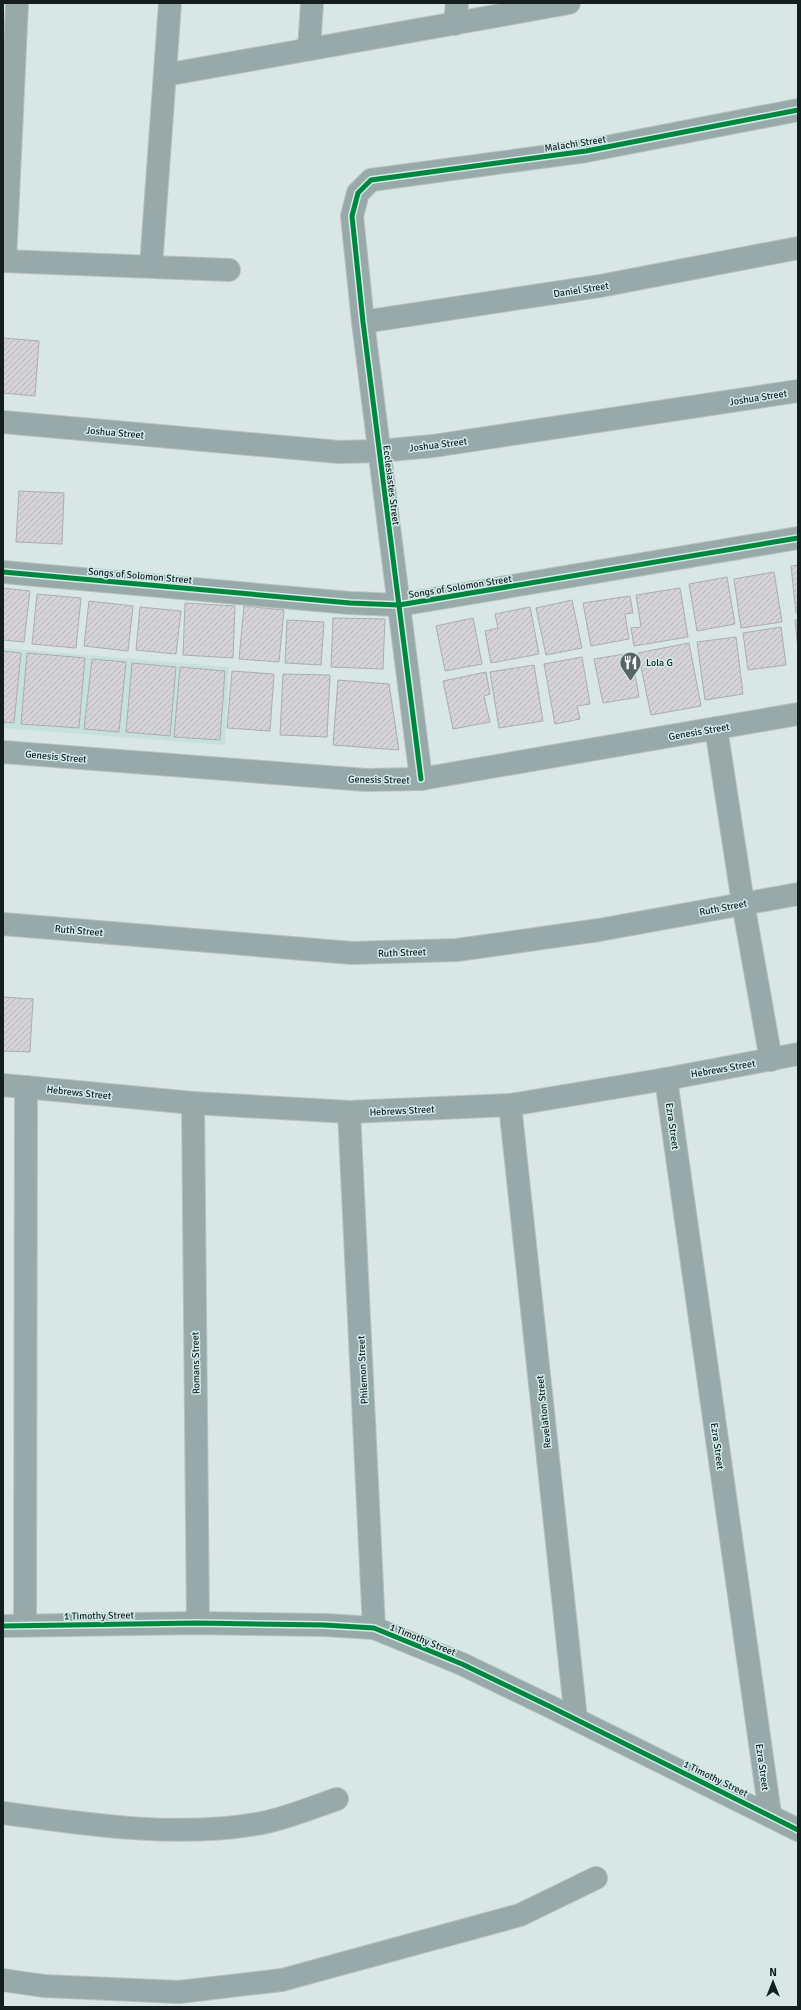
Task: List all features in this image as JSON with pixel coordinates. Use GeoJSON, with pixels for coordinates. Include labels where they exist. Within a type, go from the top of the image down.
{"type":"FeatureCollection","features":[{"type":"Feature","properties":{"kind":"street"},"geometry":{"type":"LineString","coordinates":[[17,3],[8,62],[4,261],[229,270]]}},
{"type":"Feature","properties":{"kind":"street"},"geometry":{"type":"LineString","coordinates":[[151,266],[170,3]]}},
{"type":"Feature","properties":{"kind":"street"},"geometry":{"type":"LineString","coordinates":[[309,49],[312,3]]}},
{"type":"Feature","properties":{"kind":"street"},"geometry":{"type":"LineString","coordinates":[[456,24],[457,3]]}},
{"type":"Feature","properties":{"kind":"street"},"geometry":{"type":"LineString","coordinates":[[165,75],[569,3]]}},
{"type":"Feature","properties":{"kind":"street","name":"Malachi Street"},"geometry":{"type":"LineString","coordinates":[[358,193],[371,180],[586,151],[798,110]]}},
{"type":"Feature","properties":{"kind":"street","name":"Ecclesiastes Street"},"geometry":{"type":"LineString","coordinates":[[358,193],[352,216],[363,322],[421,779]]}},
{"type":"Feature","properties":{"kind":"street","name":"Daniel Street"},"geometry":{"type":"LineString","coordinates":[[363,322],[600,286],[798,248]]}},
{"type":"Feature","properties":{"kind":"street","name":"Joshua Street"},"geometry":{"type":"LineString","coordinates":[[3,422],[339,452],[379,451],[433,446],[798,391]]}},
{"type":"Feature","properties":{"kind":"street","name":"Songs of Solomon Street"},"geometry":{"type":"LineString","coordinates":[[3,572],[350,604],[399,605],[798,538]]}},
{"type":"Feature","properties":{"kind":"street","name":"Genesis Street"},"geometry":{"type":"LineString","coordinates":[[3,752],[366,780],[421,779],[798,714]]}},
{"type":"Feature","properties":{"kind":"street"},"geometry":{"type":"LineString","coordinates":[[716,728],[743,903],[771,1060]]}},
{"type":"Feature","properties":{"kind":"street","name":"Ruth Street"},"geometry":{"type":"LineString","coordinates":[[3,924],[352,953],[457,950],[599,930],[798,894]]}},
{"type":"Feature","properties":{"kind":"street","name":"Hebrews Street"},"geometry":{"type":"LineString","coordinates":[[3,1084],[193,1103],[349,1112],[510,1105],[666,1079],[798,1054]]}},
{"type":"Feature","properties":{"kind":"street","name":"Ezra Street"},"geometry":{"type":"LineString","coordinates":[[666,1079],[770,1814]]}},
{"type":"Feature","properties":{"kind":"street"},"geometry":{"type":"LineString","coordinates":[[25,1625],[26,1086]]}},
{"type":"Feature","properties":{"kind":"street","name":"Romans Street"},"geometry":{"type":"LineString","coordinates":[[193,1103],[198,1623]]}},
{"type":"Feature","properties":{"kind":"street","name":"Revelation Street"},"geometry":{"type":"LineString","coordinates":[[510,1105],[576,1719]]}},
{"type":"Feature","properties":{"kind":"street","name":"Philemon Street"},"geometry":{"type":"LineString","coordinates":[[349,1112],[374,1628]]}},
{"type":"Feature","properties":{"kind":"street","name":"1 Timothy Street"},"geometry":{"type":"LineString","coordinates":[[3,1626],[198,1623],[324,1625],[374,1628],[462,1664],[770,1814],[798,1830]]}},
{"type":"Feature","properties":{"kind":"street"},"geometry":{"type":"LineString","coordinates":[[3,1813],[88,1824],[184,1831],[257,1824],[337,1800]]}},
{"type":"Feature","properties":{"kind":"street"},"geometry":{"type":"LineString","coordinates":[[3,1980],[44,1986],[179,1992],[282,1980],[520,1915],[596,1878]]}},
{"type":"Feature","properties":{"kind":"shaded area"},"geometry":{"type":"Polygon","coordinates":[[[3,648],[229,667],[225,745],[3,728],[3,648]]]}},
{"type":"Feature","properties":{"kind":"building"},"geometry":{"type":"Polygon","coordinates":[[[3,338],[39,341],[35,396],[3,393],[3,338]]]}},
{"type":"Feature","properties":{"kind":"building"},"geometry":{"type":"Polygon","coordinates":[[[19,491],[64,493],[62,544],[16,542],[19,491]]]}},
{"type":"Feature","properties":{"kind":"building"},"geometry":{"type":"Polygon","coordinates":[[[798,565],[798,613],[796,613],[791,566],[798,565]]]}},
{"type":"Feature","properties":{"kind":"building"},"geometry":{"type":"Polygon","coordinates":[[[774,572],[782,622],[741,628],[734,579],[774,572]]]}},
{"type":"Feature","properties":{"kind":"building"},"geometry":{"type":"Polygon","coordinates":[[[727,577],[735,624],[697,631],[689,584],[727,577]]]}},
{"type":"Feature","properties":{"kind":"building"},"geometry":{"type":"Polygon","coordinates":[[[3,588],[30,591],[24,642],[3,640],[3,588]]]}},
{"type":"Feature","properties":{"kind":"building"},"geometry":{"type":"Polygon","coordinates":[[[680,588],[688,637],[634,646],[631,628],[641,627],[636,595],[680,588]]]}},
{"type":"Feature","properties":{"kind":"building"},"geometry":{"type":"Polygon","coordinates":[[[37,594],[81,598],[76,648],[32,644],[37,594]]]}},
{"type":"Feature","properties":{"kind":"building"},"geometry":{"type":"Polygon","coordinates":[[[630,596],[633,613],[625,614],[629,639],[591,646],[583,603],[630,596]]]}},
{"type":"Feature","properties":{"kind":"building"},"geometry":{"type":"Polygon","coordinates":[[[572,600],[582,648],[546,655],[536,608],[572,600]]]}},
{"type":"Feature","properties":{"kind":"building"},"geometry":{"type":"Polygon","coordinates":[[[89,601],[133,606],[128,651],[84,646],[89,601]]]}},
{"type":"Feature","properties":{"kind":"building"},"geometry":{"type":"Polygon","coordinates":[[[185,603],[235,606],[233,658],[183,655],[185,603]]]}},
{"type":"Feature","properties":{"kind":"building"},"geometry":{"type":"Polygon","coordinates":[[[244,606],[284,610],[279,662],[239,659],[244,606]]]}},
{"type":"Feature","properties":{"kind":"building"},"geometry":{"type":"Polygon","coordinates":[[[140,607],[181,611],[176,654],[136,650],[140,607]]]}},
{"type":"Feature","properties":{"kind":"building"},"geometry":{"type":"Polygon","coordinates":[[[530,607],[539,654],[491,663],[485,631],[498,628],[495,614],[530,607]]]}},
{"type":"Feature","properties":{"kind":"building"},"geometry":{"type":"Polygon","coordinates":[[[333,618],[385,619],[383,669],[331,667],[333,618]]]}},
{"type":"Feature","properties":{"kind":"building"},"geometry":{"type":"Polygon","coordinates":[[[473,618],[482,664],[445,671],[436,626],[473,618]]]}},
{"type":"Feature","properties":{"kind":"building"},"geometry":{"type":"Polygon","coordinates":[[[287,620],[324,622],[321,665],[285,663],[287,620]]]}},
{"type":"Feature","properties":{"kind":"building"},"geometry":{"type":"Polygon","coordinates":[[[795,620],[798,620],[798,649],[795,620]]]}},
{"type":"Feature","properties":{"kind":"building"},"geometry":{"type":"Polygon","coordinates":[[[781,627],[786,665],[748,670],[743,633],[781,627]]]}},
{"type":"Feature","properties":{"kind":"building"},"geometry":{"type":"Polygon","coordinates":[[[736,637],[743,694],[705,700],[697,642],[736,637]]]}},
{"type":"Feature","properties":{"kind":"building"},"geometry":{"type":"Polygon","coordinates":[[[689,643],[701,706],[651,715],[638,653],[689,643]]]}},
{"type":"Feature","properties":{"kind":"building"},"geometry":{"type":"Polygon","coordinates":[[[3,651],[21,653],[14,723],[3,722],[3,651]]]}},
{"type":"Feature","properties":{"kind":"building"},"geometry":{"type":"Polygon","coordinates":[[[27,653],[85,658],[79,728],[21,724],[27,653]]]}},
{"type":"Feature","properties":{"kind":"building"},"geometry":{"type":"Polygon","coordinates":[[[631,653],[639,697],[603,703],[594,659],[631,653]]]}},
{"type":"Feature","properties":{"kind":"building"},"geometry":{"type":"Polygon","coordinates":[[[582,657],[590,704],[577,706],[580,719],[555,724],[544,664],[582,657]]]}},
{"type":"Feature","properties":{"kind":"building"},"geometry":{"type":"Polygon","coordinates":[[[92,659],[126,662],[119,732],[84,729],[92,659]]]}},
{"type":"Feature","properties":{"kind":"building"},"geometry":{"type":"Polygon","coordinates":[[[132,663],[176,667],[170,736],[126,732],[132,663]]]}},
{"type":"Feature","properties":{"kind":"building"},"geometry":{"type":"Polygon","coordinates":[[[534,665],[543,721],[499,728],[490,672],[534,665]]]}},
{"type":"Feature","properties":{"kind":"building"},"geometry":{"type":"Polygon","coordinates":[[[180,667],[225,671],[220,740],[174,737],[180,667]]]}},
{"type":"Feature","properties":{"kind":"building"},"geometry":{"type":"Polygon","coordinates":[[[232,671],[274,674],[270,731],[227,728],[232,671]]]}},
{"type":"Feature","properties":{"kind":"building"},"geometry":{"type":"Polygon","coordinates":[[[486,672],[490,694],[484,696],[490,722],[453,729],[443,681],[486,672]]]}},
{"type":"Feature","properties":{"kind":"building"},"geometry":{"type":"Polygon","coordinates":[[[283,674],[330,675],[327,737],[280,735],[283,674]]]}},
{"type":"Feature","properties":{"kind":"building"},"geometry":{"type":"Polygon","coordinates":[[[338,680],[389,684],[399,750],[333,745],[338,680]]]}},
{"type":"Feature","properties":{"kind":"building"},"geometry":{"type":"Polygon","coordinates":[[[3,997],[33,999],[30,1052],[3,1051],[3,997]]]}},
{"type":"Feature","properties":{"kind":"cycle path"},"geometry":{"type":"LineString","coordinates":[[421,779],[363,322],[352,216],[358,193],[371,180],[586,151],[798,110]]}},
{"type":"Feature","properties":{"kind":"cycle path"},"geometry":{"type":"LineString","coordinates":[[3,572],[350,603],[399,605],[798,538]]}},
{"type":"Feature","properties":{"kind":"cycle path"},"geometry":{"type":"LineString","coordinates":[[3,1626],[198,1623],[324,1625],[374,1628],[462,1664],[798,1830]]}},
{"type":"Feature","properties":{"kind":"place","name":"Lola G"},"geometry":{"type":"Point","coordinates":[631,682]}}]}
